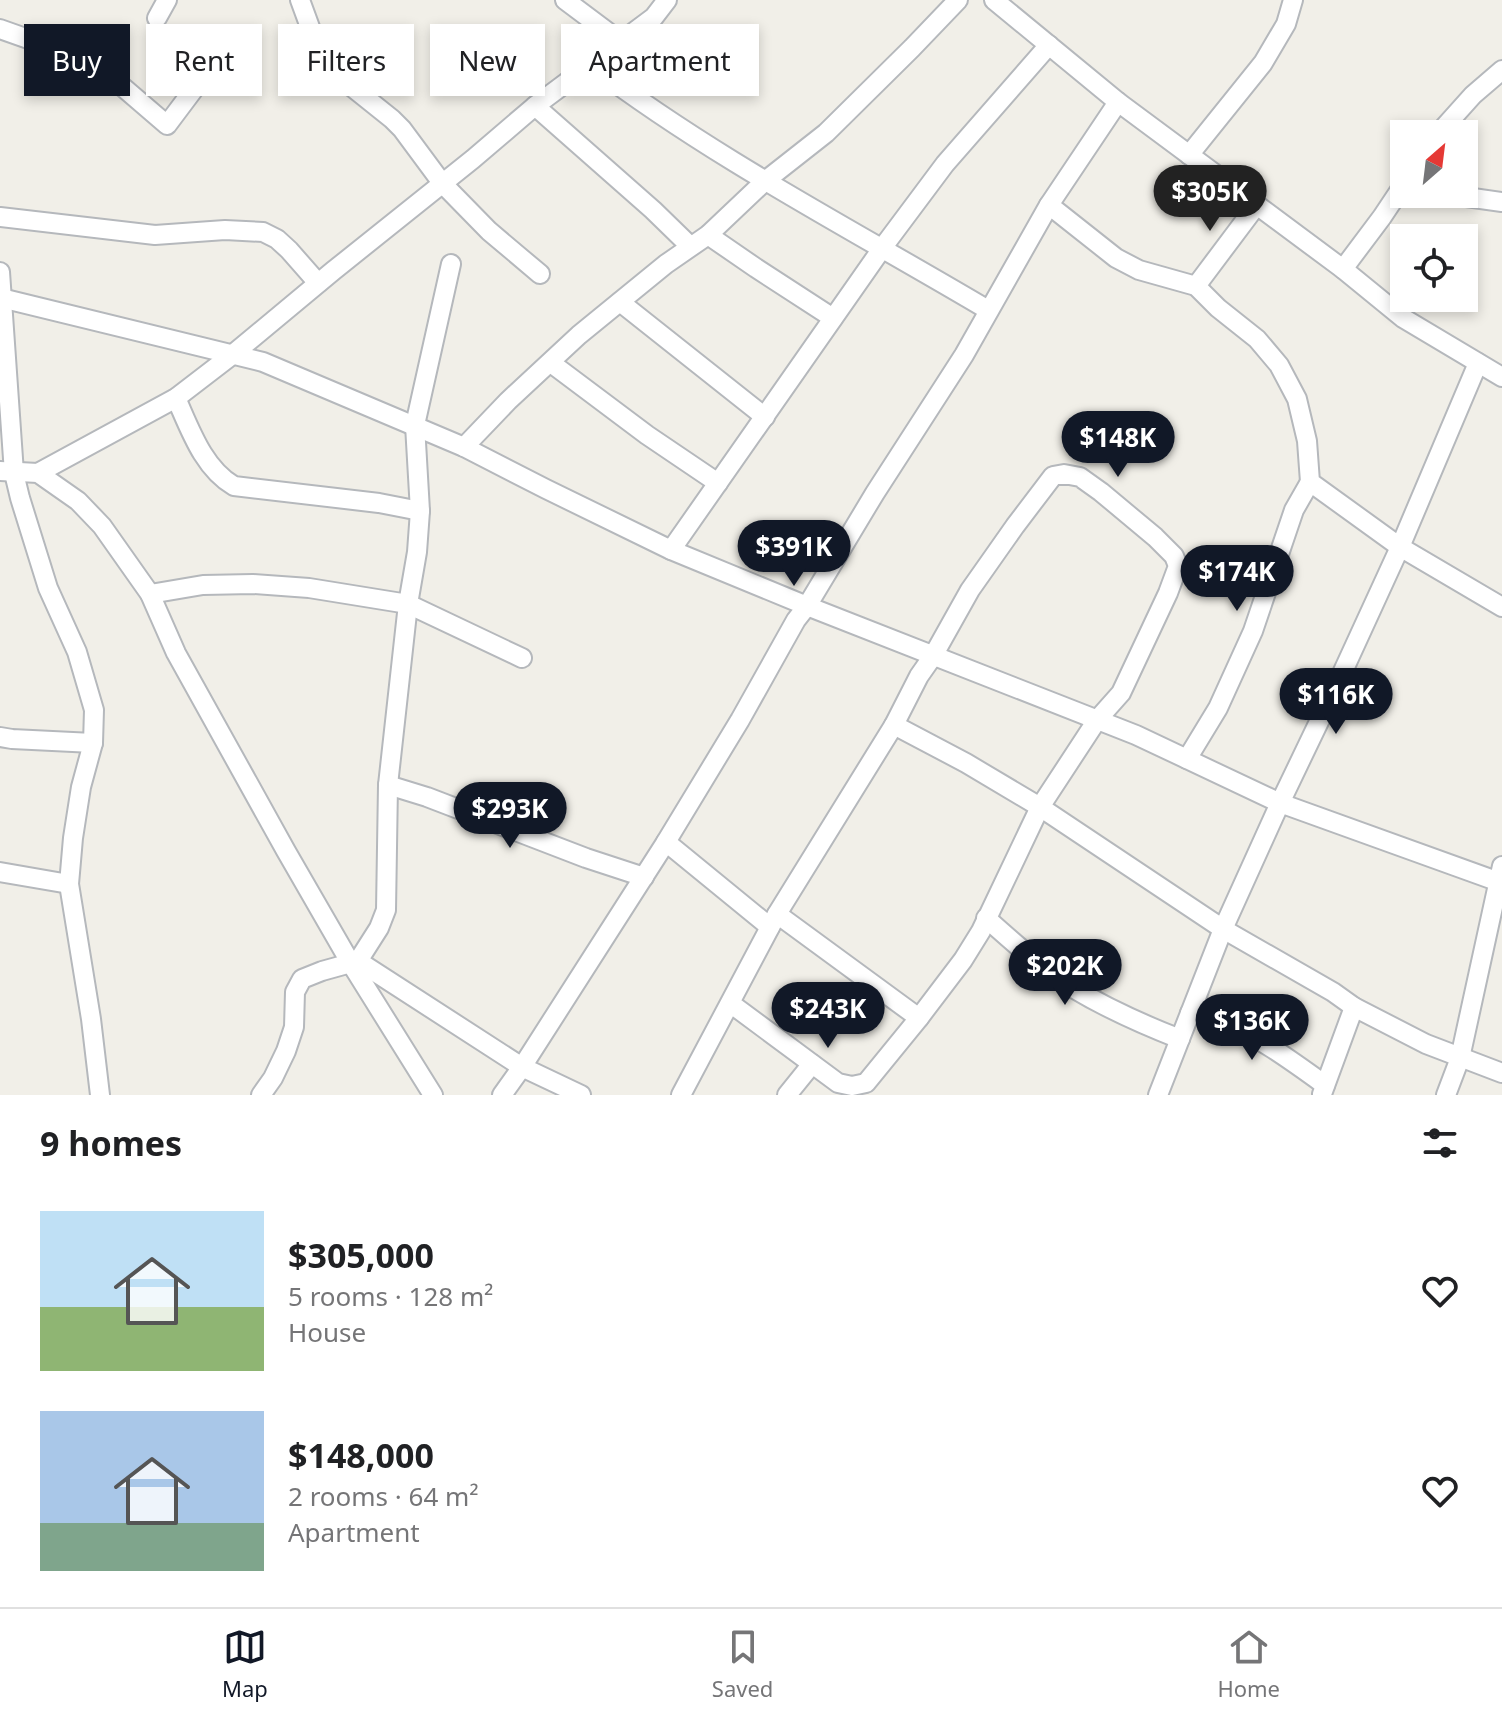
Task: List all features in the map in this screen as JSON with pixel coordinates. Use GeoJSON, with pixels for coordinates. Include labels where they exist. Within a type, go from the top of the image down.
{"type":"FeatureCollection","features":[{"type":"Feature","properties":{"kind":"street"},"geometry":{"type":"LineString","coordinates":[[157,18],[167,0]]}},
{"type":"Feature","properties":{"kind":"street"},"geometry":{"type":"LineString","coordinates":[[300,0],[327,67],[402,129],[442,183],[489,231],[540,274]]}},
{"type":"Feature","properties":{"kind":"street"},"geometry":{"type":"LineString","coordinates":[[565,0],[597,24]]}},
{"type":"Feature","properties":{"kind":"street"},"geometry":{"type":"LineString","coordinates":[[645,24],[667,0]]}},
{"type":"Feature","properties":{"kind":"street"},"geometry":{"type":"LineString","coordinates":[[464,447],[579,335],[708,235],[765,181],[826,133],[958,0]]}},
{"type":"Feature","properties":{"kind":"street"},"geometry":{"type":"LineString","coordinates":[[1189,155],[1263,63],[1286,24],[1293,0]]}},
{"type":"Feature","properties":{"kind":"street"},"geometry":{"type":"LineString","coordinates":[[999,2],[1118,102],[1343,269],[1403,318],[1502,377]]}},
{"type":"Feature","properties":{"kind":"street"},"geometry":{"type":"LineString","coordinates":[[0,29],[48,46],[110,76],[167,125],[189,96]]}},
{"type":"Feature","properties":{"kind":"street"},"geometry":{"type":"LineString","coordinates":[[671,550],[883,247],[945,164],[1049,45]]}},
{"type":"Feature","properties":{"kind":"street"},"geometry":{"type":"LineString","coordinates":[[1451,120],[1502,70]]}},
{"type":"Feature","properties":{"kind":"street"},"geometry":{"type":"LineString","coordinates":[[7,472],[38,473],[176,398],[561,87]]}},
{"type":"Feature","properties":{"kind":"street"},"geometry":{"type":"LineString","coordinates":[[634,96],[765,181],[988,310]]}},
{"type":"Feature","properties":{"kind":"street"},"geometry":{"type":"LineString","coordinates":[[502,1095],[666,842],[796,620],[964,355],[1049,205],[1118,102]]}},
{"type":"Feature","properties":{"kind":"street"},"geometry":{"type":"LineString","coordinates":[[535,106],[690,246]]}},
{"type":"Feature","properties":{"kind":"street"},"geometry":{"type":"LineString","coordinates":[[1478,199],[1502,202]]}},
{"type":"Feature","properties":{"kind":"street"},"geometry":{"type":"LineString","coordinates":[[1343,269],[1390,204]]}},
{"type":"Feature","properties":{"kind":"street"},"geometry":{"type":"LineString","coordinates":[[1049,205],[1116,258],[1139,270],[1196,286],[1257,339],[1279,365],[1297,399],[1307,441],[1310,482],[1294,510],[1253,631],[1218,708],[1187,759]]}},
{"type":"Feature","properties":{"kind":"street"},"geometry":{"type":"LineString","coordinates":[[1196,286],[1256,206]]}},
{"type":"Feature","properties":{"kind":"street"},"geometry":{"type":"LineString","coordinates":[[0,217],[155,235],[225,230],[263,232],[289,250],[318,283]]}},
{"type":"Feature","properties":{"kind":"street"},"geometry":{"type":"LineString","coordinates":[[708,235],[833,318]]}},
{"type":"Feature","properties":{"kind":"street"},"geometry":{"type":"LineString","coordinates":[[261,1095],[286,1051],[294,1027],[295,992],[302,979],[354,962],[379,928],[386,910],[388,785],[420,511],[415,425],[451,264]]}},
{"type":"Feature","properties":{"kind":"street"},"geometry":{"type":"LineString","coordinates":[[0,272],[7,472],[20,498],[48,588],[77,652],[94,710],[93,743],[81,787],[69,884],[100,1095]]}},
{"type":"Feature","properties":{"kind":"street"},"geometry":{"type":"LineString","coordinates":[[1,298],[263,362],[464,447],[671,550],[1136,735],[1280,803],[1501,877],[1460,1058],[1446,1095]]}},
{"type":"Feature","properties":{"kind":"street"},"geometry":{"type":"LineString","coordinates":[[620,302],[765,417]]}},
{"type":"Feature","properties":{"kind":"street"},"geometry":{"type":"LineString","coordinates":[[551,363],[647,435],[718,483]]}},
{"type":"Feature","properties":{"kind":"street"},"geometry":{"type":"LineString","coordinates":[[1158,1095],[1223,929],[1400,547],[1478,363]]}},
{"type":"Feature","properties":{"kind":"street"},"geometry":{"type":"LineString","coordinates":[[176,398],[214,469],[234,486],[379,503],[420,511]]}},
{"type":"Feature","properties":{"kind":"street"},"geometry":{"type":"LineString","coordinates":[[38,473],[78,501],[102,526],[150,594],[176,653],[286,851],[433,1095]]}},
{"type":"Feature","properties":{"kind":"street"},"geometry":{"type":"LineString","coordinates":[[681,1095],[774,920],[894,725],[970,590],[1053,476],[1064,474],[1080,477],[1155,537],[1174,556],[1178,566],[1121,693],[1097,720],[1040,807],[981,931],[963,960],[866,1083],[852,1086],[838,1083],[730,1003]]}},
{"type":"Feature","properties":{"kind":"street"},"geometry":{"type":"LineString","coordinates":[[1310,482],[1400,547],[1502,607]]}},
{"type":"Feature","properties":{"kind":"street"},"geometry":{"type":"LineString","coordinates":[[150,594],[203,585],[253,584],[309,588],[408,604],[522,658]]}},
{"type":"Feature","properties":{"kind":"street"},"geometry":{"type":"LineString","coordinates":[[894,725],[1040,807],[1223,929],[1354,1007],[1426,1044],[1502,1073]]}},
{"type":"Feature","properties":{"kind":"street"},"geometry":{"type":"LineString","coordinates":[[0,737],[93,743]]}},
{"type":"Feature","properties":{"kind":"street"},"geometry":{"type":"LineString","coordinates":[[388,785],[644,877]]}},
{"type":"Feature","properties":{"kind":"street"},"geometry":{"type":"LineString","coordinates":[[666,842],[919,1018]]}},
{"type":"Feature","properties":{"kind":"street"},"geometry":{"type":"LineString","coordinates":[[1,874],[69,884]]}},
{"type":"Feature","properties":{"kind":"street"},"geometry":{"type":"LineString","coordinates":[[986,918],[1018,947],[1074,988],[1180,1039]]}},
{"type":"Feature","properties":{"kind":"street"},"geometry":{"type":"LineString","coordinates":[[354,962],[522,1067],[581,1095]]}},
{"type":"Feature","properties":{"kind":"street"},"geometry":{"type":"LineString","coordinates":[[1190,1013],[1221,1020],[1234,1027],[1297,1065],[1323,1090],[1354,1007]]}},
{"type":"Feature","properties":{"kind":"street"},"geometry":{"type":"LineString","coordinates":[[787,1095],[812,1064]]}}]}
